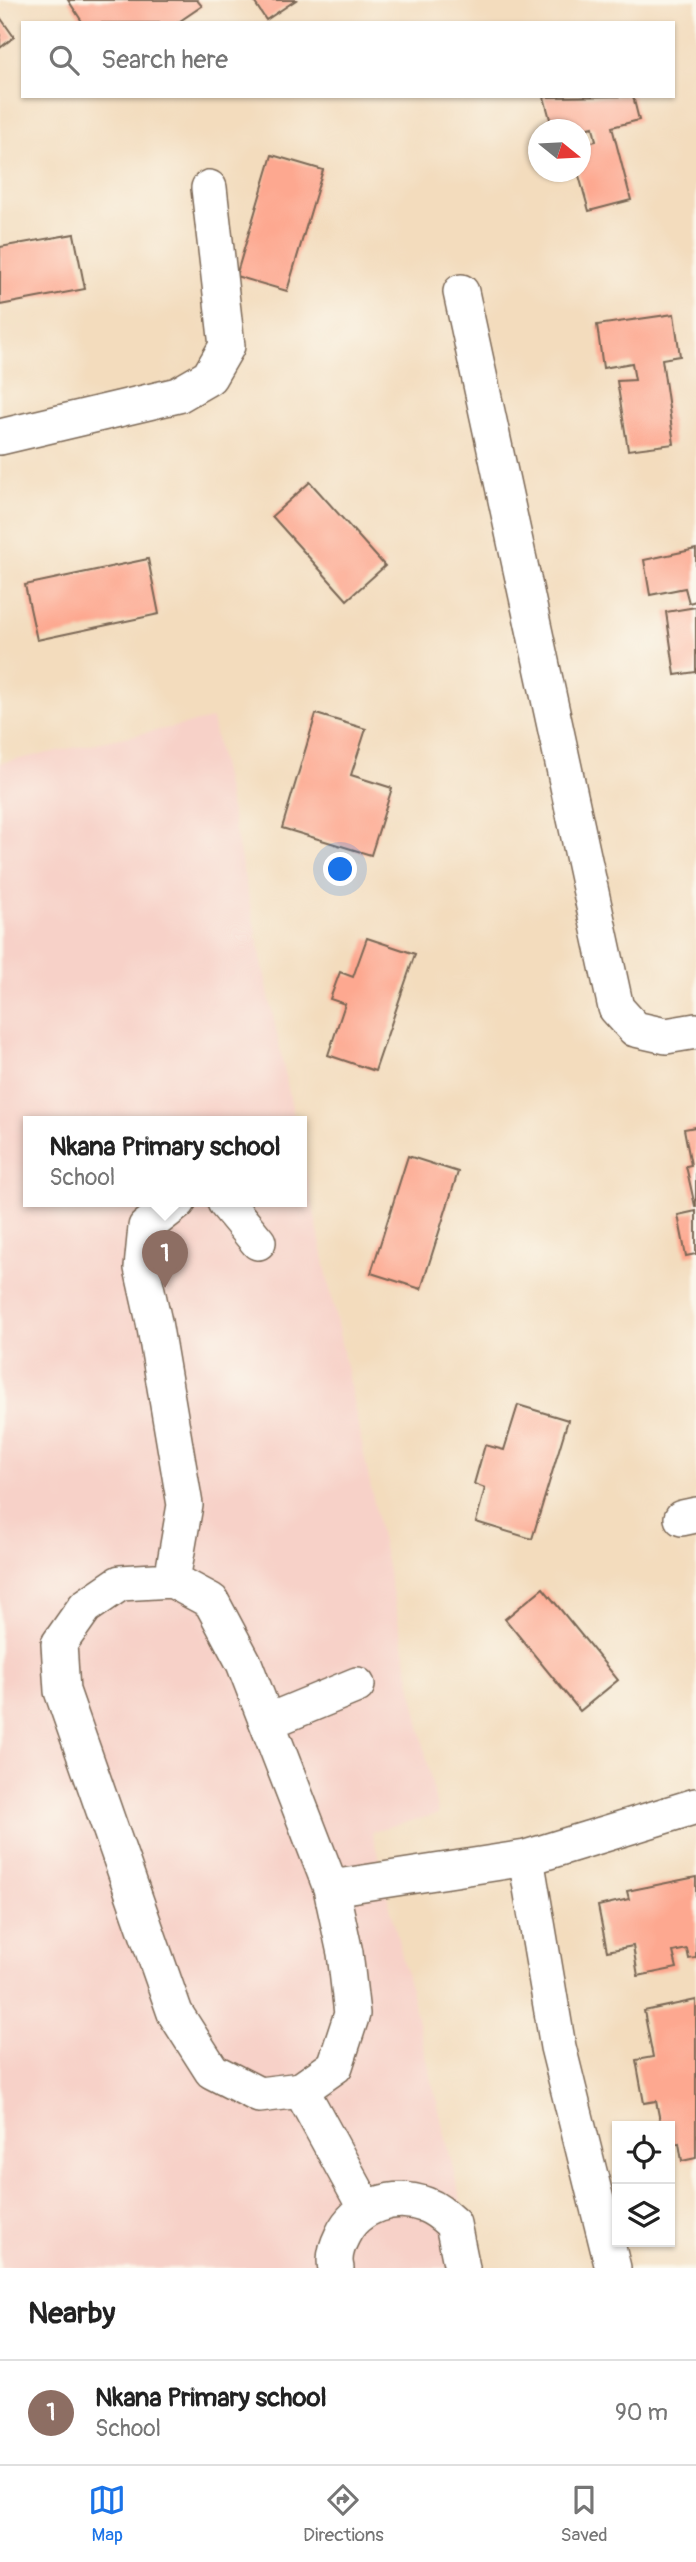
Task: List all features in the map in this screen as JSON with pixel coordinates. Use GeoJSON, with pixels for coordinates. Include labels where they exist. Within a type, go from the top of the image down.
{"type":"FeatureCollection","features":[{"type":"Feature","properties":{"kind":"street"},"geometry":{"type":"LineString","coordinates":[[0,437],[178,395],[209,377],[227,346],[209,188]]}},
{"type":"Feature","properties":{"kind":"street"},"geometry":{"type":"LineString","coordinates":[[461,292],[616,1008],[635,1029],[666,1036],[696,1031]]}},
{"type":"Feature","properties":{"kind":"street"},"geometry":{"type":"LineString","coordinates":[[172,1207],[146,1227],[142,1268],[154,1322],[185,1505],[172,1580]]}},
{"type":"Feature","properties":{"kind":"street"},"geometry":{"type":"LineString","coordinates":[[229,1207],[258,1242]]}},
{"type":"Feature","properties":{"kind":"street"},"geometry":{"type":"LineString","coordinates":[[172,1580],[211,1601],[244,1663],[331,1888],[345,1953],[352,2014],[335,2066],[301,2090],[259,2095],[212,2071],[175,2013],[62,1691],[59,1644],[85,1607],[120,1584],[172,1580]]}},
{"type":"Feature","properties":{"kind":"street"},"geometry":{"type":"LineString","coordinates":[[267,1722],[357,1685]]}},
{"type":"Feature","properties":{"kind":"street"},"geometry":{"type":"LineString","coordinates":[[331,1888],[526,1858],[696,1806]]}},
{"type":"Feature","properties":{"kind":"street"},"geometry":{"type":"LineString","coordinates":[[526,1858],[558,2047],[613,2268]]}},
{"type":"Feature","properties":{"kind":"street"},"geometry":{"type":"LineString","coordinates":[[301,2090],[366,2209]]}},
{"type":"Feature","properties":{"kind":"street"},"geometry":{"type":"LineString","coordinates":[[335,2268],[337,2246],[354,2219],[381,2202],[397,2200],[420,2203],[441,2213],[453,2224],[462,2268]]}},
{"type":"Feature","properties":{"kind":"shaded area"},"geometry":{"type":"Polygon","coordinates":[[[212,719],[294,1116],[23,1116],[23,1207],[307,1207],[307,1177],[438,1814],[372,1831],[477,2268],[0,2268],[0,763],[212,719]]]}},
{"type":"Feature","properties":{"kind":"building"},"geometry":{"type":"Polygon","coordinates":[[[68,0],[197,0],[202,6],[180,21],[82,21],[68,0]]]}},
{"type":"Feature","properties":{"kind":"building"},"geometry":{"type":"Polygon","coordinates":[[[253,0],[296,0],[266,20],[253,0]]]}},
{"type":"Feature","properties":{"kind":"building"},"geometry":{"type":"Polygon","coordinates":[[[0,17],[14,37],[0,48],[0,17]]]}},
{"type":"Feature","properties":{"kind":"building"},"geometry":{"type":"Polygon","coordinates":[[[544,98],[634,98],[639,120],[612,127],[631,200],[589,211],[581,182],[591,182],[591,142],[596,141],[591,119],[550,119],[544,98]]]}},
{"type":"Feature","properties":{"kind":"building"},"geometry":{"type":"Polygon","coordinates":[[[272,155],[323,170],[287,291],[236,276],[272,155]]]}},
{"type":"Feature","properties":{"kind":"building"},"geometry":{"type":"Polygon","coordinates":[[[74,234],[85,289],[0,305],[0,247],[74,234]]]}},
{"type":"Feature","properties":{"kind":"building"},"geometry":{"type":"Polygon","coordinates":[[[674,314],[680,356],[662,359],[674,444],[628,450],[617,381],[635,380],[632,363],[603,368],[597,325],[674,314]]]}},
{"type":"Feature","properties":{"kind":"building"},"geometry":{"type":"Polygon","coordinates":[[[310,482],[385,566],[347,600],[272,516],[310,482]]]}},
{"type":"Feature","properties":{"kind":"building"},"geometry":{"type":"Polygon","coordinates":[[[696,549],[696,601],[689,603],[685,588],[650,595],[644,560],[696,549]]]}},
{"type":"Feature","properties":{"kind":"building"},"geometry":{"type":"Polygon","coordinates":[[[148,559],[159,614],[37,640],[25,585],[148,559]]]}},
{"type":"Feature","properties":{"kind":"building"},"geometry":{"type":"Polygon","coordinates":[[[696,607],[696,672],[675,675],[666,612],[696,607]]]}},
{"type":"Feature","properties":{"kind":"building"},"geometry":{"type":"Polygon","coordinates":[[[316,714],[366,729],[351,775],[392,788],[371,855],[282,828],[316,714]]]}},
{"type":"Feature","properties":{"kind":"building"},"geometry":{"type":"Polygon","coordinates":[[[367,938],[415,954],[375,1071],[328,1055],[345,1004],[330,999],[340,972],[353,977],[367,938]]]}},
{"type":"Feature","properties":{"kind":"building"},"geometry":{"type":"Polygon","coordinates":[[[696,1127],[695,1206],[686,1166],[691,1165],[684,1129],[696,1127]]]}},
{"type":"Feature","properties":{"kind":"building"},"geometry":{"type":"Polygon","coordinates":[[[408,1156],[458,1172],[421,1289],[371,1273],[408,1156]]]}},
{"type":"Feature","properties":{"kind":"building"},"geometry":{"type":"Polygon","coordinates":[[[696,1211],[696,1254],[686,1256],[678,1215],[696,1211]]]}},
{"type":"Feature","properties":{"kind":"building"},"geometry":{"type":"Polygon","coordinates":[[[518,1405],[568,1420],[532,1539],[476,1522],[485,1488],[474,1484],[485,1445],[504,1450],[518,1405]]]}},
{"type":"Feature","properties":{"kind":"building"},"geometry":{"type":"Polygon","coordinates":[[[543,1588],[618,1680],[580,1711],[505,1619],[543,1588]]]}},
{"type":"Feature","properties":{"kind":"building"},"geometry":{"type":"Polygon","coordinates":[[[696,1877],[696,1958],[689,1959],[687,1949],[673,1952],[677,1968],[638,1976],[633,1946],[607,1951],[598,1906],[629,1899],[627,1891],[696,1877]]]}},
{"type":"Feature","properties":{"kind":"building"},"geometry":{"type":"Polygon","coordinates":[[[696,2000],[696,2158],[682,2161],[679,2143],[675,2144],[675,2121],[660,2121],[656,2101],[644,2103],[636,2060],[653,2057],[644,2011],[696,2000]]]}},
{"type":"Feature","properties":{"kind":"place","name":"Nkana Primary school"},"geometry":{"type":"Point","coordinates":[165,1288]}}]}
